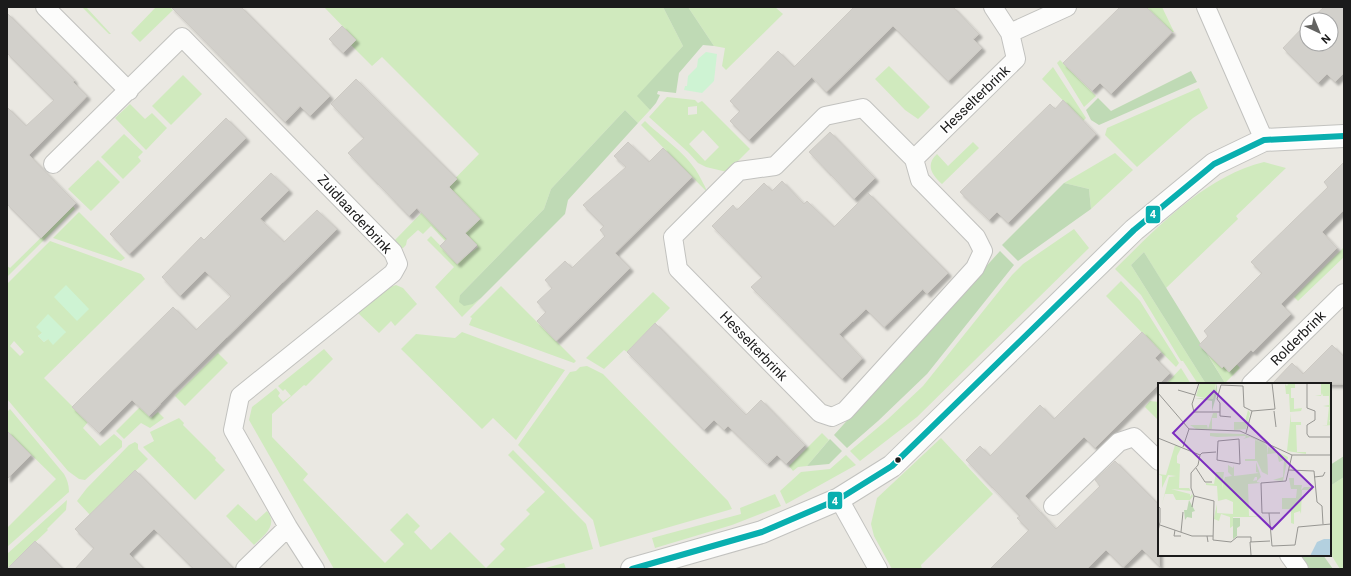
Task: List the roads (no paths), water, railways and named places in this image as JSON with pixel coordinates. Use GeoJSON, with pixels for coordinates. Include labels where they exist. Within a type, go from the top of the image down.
{"type":"FeatureCollection","features":[{"type":"Feature","properties":{"kind":"street"},"geometry":{"type":"LineString","coordinates":[[45,7],[129,91]]}},
{"type":"Feature","properties":{"kind":"street","name":"Hesselterbrink"},"geometry":{"type":"LineString","coordinates":[[914,159],[1016,59],[1010,33],[993,7]]}},
{"type":"Feature","properties":{"kind":"street"},"geometry":{"type":"LineString","coordinates":[[1010,33],[1067,7]]}},
{"type":"Feature","properties":{"kind":"street"},"geometry":{"type":"LineString","coordinates":[[1206,7],[1264,140]]}},
{"type":"Feature","properties":{"kind":"street","name":"Zuidlaarderbrink"},"geometry":{"type":"LineString","coordinates":[[53,164],[129,91],[182,37],[393,252],[398,264],[393,272],[240,396],[232,430],[288,527],[315,569]]}},
{"type":"Feature","properties":{"kind":"street","name":"Hesselterbrink"},"geometry":{"type":"LineString","coordinates":[[863,108],[914,159],[920,180],[976,237],[983,251],[975,268],[845,411],[832,417],[820,413],[678,269],[673,237],[739,171],[775,166],[825,116],[863,108]]}},
{"type":"Feature","properties":{"kind":"street"},"geometry":{"type":"LineString","coordinates":[[632,569],[762,532],[840,499],[892,466],[1134,230],[1214,164],[1264,140],[1344,136]]}},
{"type":"Feature","properties":{"kind":"street","name":"Rolderbrink"},"geometry":{"type":"LineString","coordinates":[[1252,383],[1344,293]]}},
{"type":"Feature","properties":{"kind":"street"},"geometry":{"type":"LineString","coordinates":[[1053,506],[1119,442],[1134,437],[1158,461]]}},
{"type":"Feature","properties":{"kind":"street"},"geometry":{"type":"LineString","coordinates":[[840,499],[878,569]]}},
{"type":"Feature","properties":{"kind":"street"},"geometry":{"type":"LineString","coordinates":[[245,569],[288,527]]}},
{"type":"Feature","properties":{"kind":"street"},"geometry":{"type":"LineString","coordinates":[[1290,556],[1299,569]]}}]}
